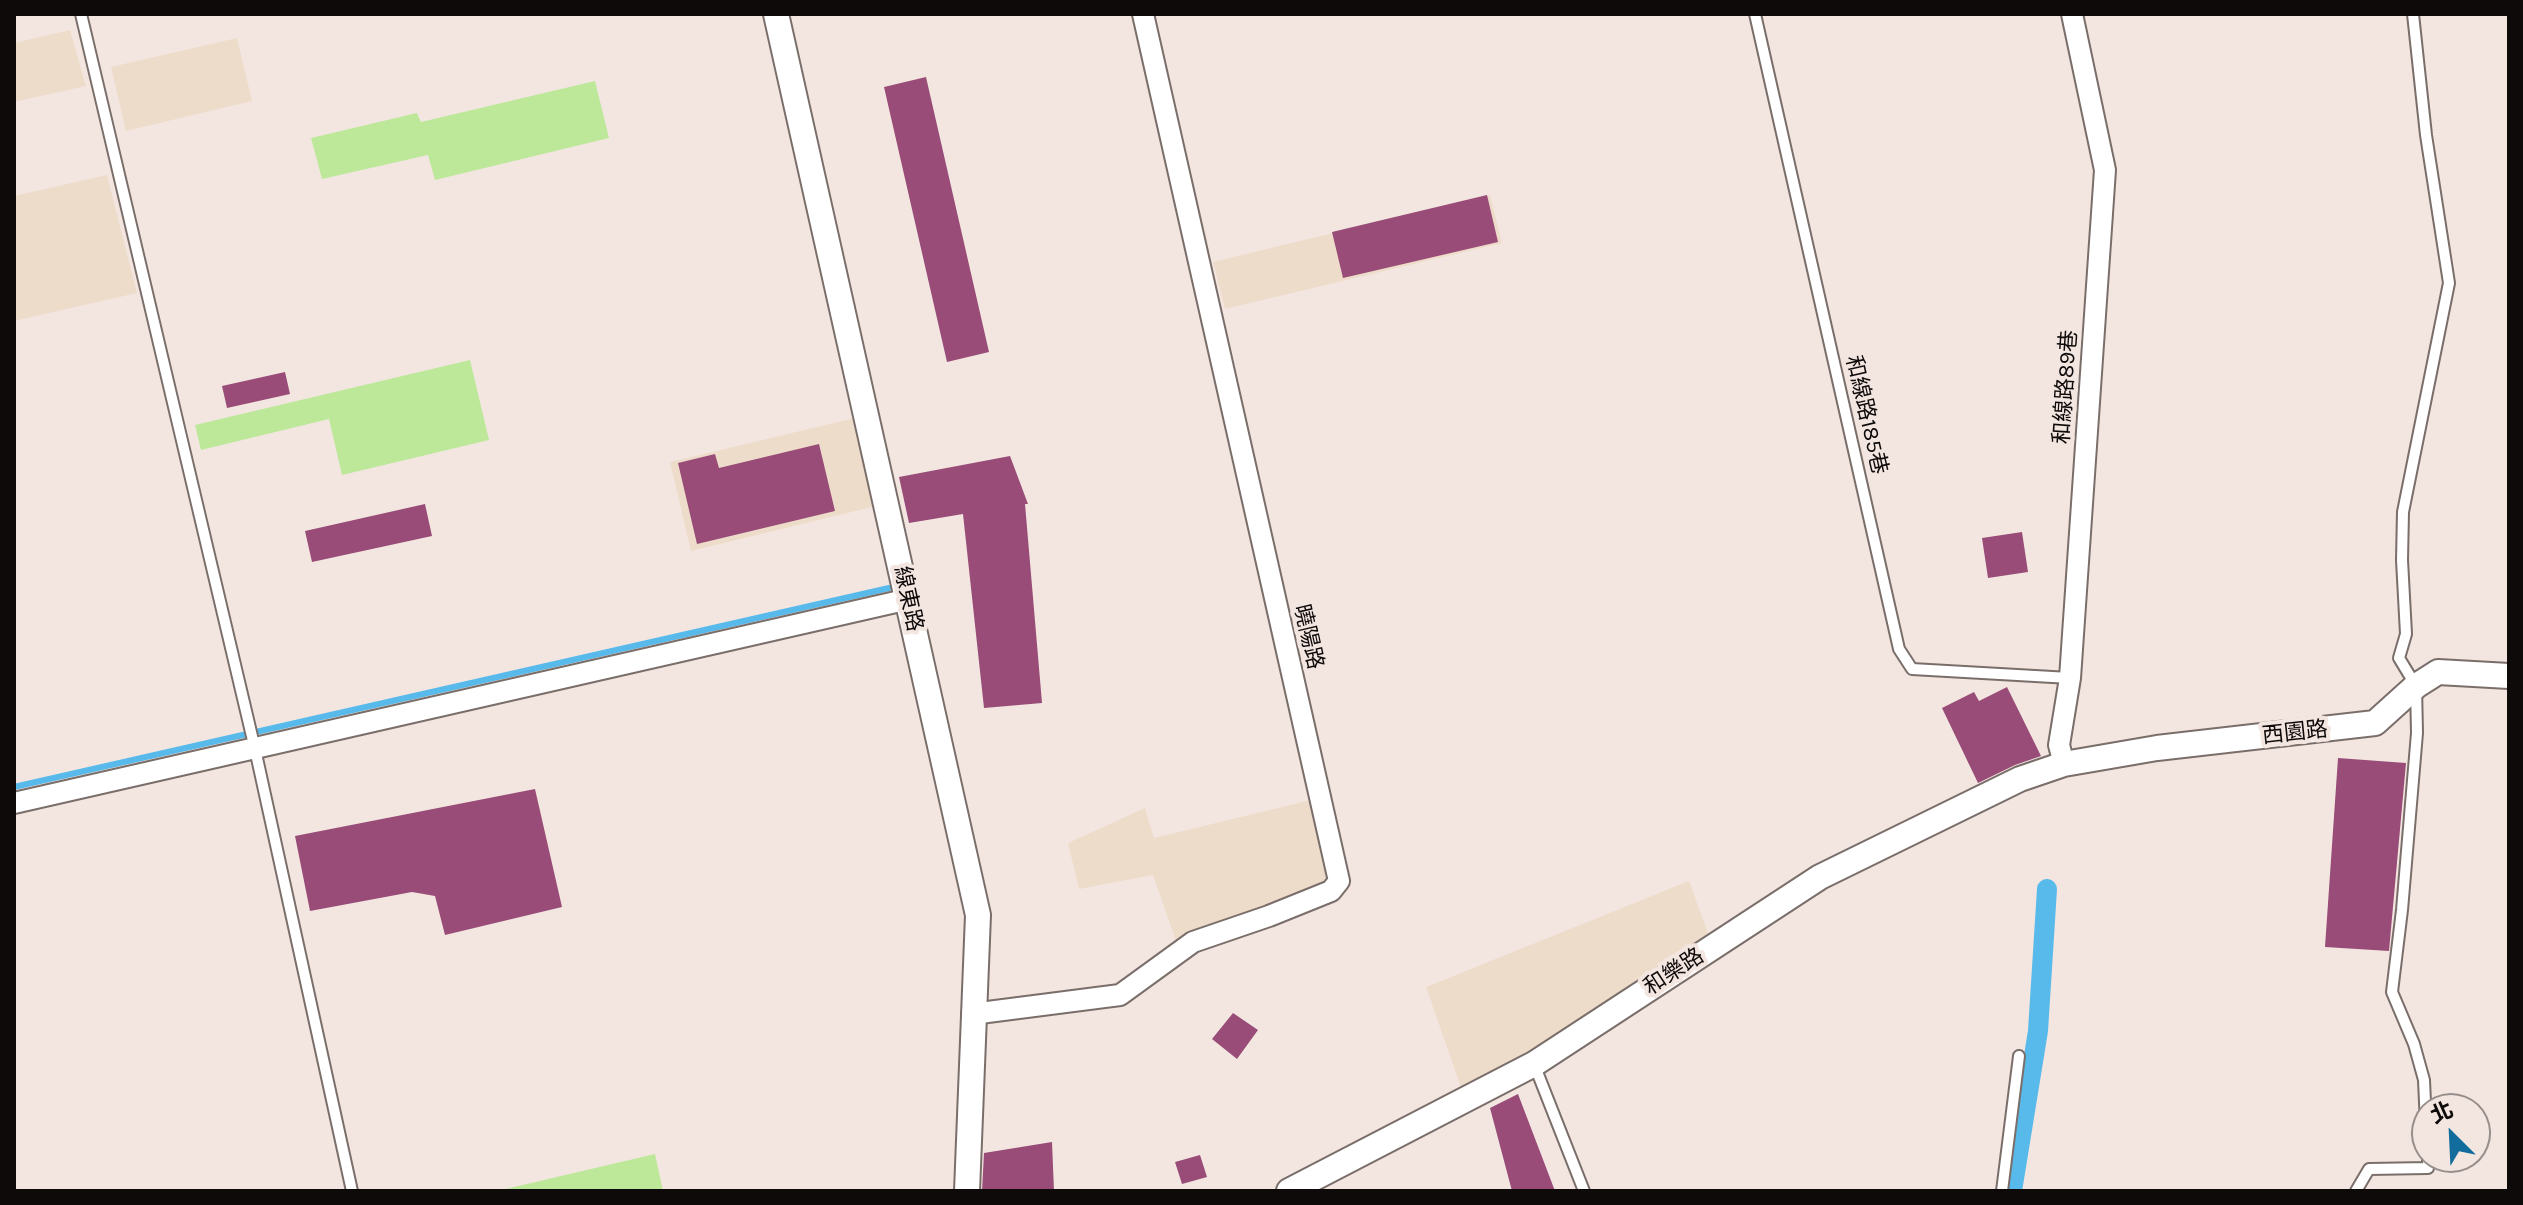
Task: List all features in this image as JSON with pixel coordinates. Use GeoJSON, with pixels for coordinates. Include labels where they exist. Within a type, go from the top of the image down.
{"type":"FeatureCollection","features":[{"type":"Feature","properties":{"kind":"street","name":"線東路"},"geometry":{"type":"LineString","coordinates":[[776,14],[978,915],[967,1191]]}},
{"type":"Feature","properties":{"kind":"street","name":"曉陽路"},"geometry":{"type":"LineString","coordinates":[[972,1014],[1120,995],[1193,942],[1331,891],[1339,881],[1143,14]]}},
{"type":"Feature","properties":{"kind":"street","name":"和線路89巷"},"geometry":{"type":"LineString","coordinates":[[2064,764],[2059,745],[2070,678],[2105,170],[2072,14]]}},
{"type":"Feature","properties":{"kind":"street"},"geometry":{"type":"LineString","coordinates":[[14,803],[909,599]]}},
{"type":"Feature","properties":{"kind":"street","name":"西園路"},"geometry":{"type":"LineString","coordinates":[[2064,764],[2157,748],[2375,723],[2416,686],[2438,672],[2509,676]]}},
{"type":"Feature","properties":{"kind":"street","name":"和樂路"},"geometry":{"type":"LineString","coordinates":[[1289,1191],[1534,1064],[1820,877],[2020,779],[2064,764]]}},
{"type":"Feature","properties":{"kind":"lane"},"geometry":{"type":"LineString","coordinates":[[81,14],[255,749],[352,1191]]}},
{"type":"Feature","properties":{"kind":"lane","name":"和線路185巷"},"geometry":{"type":"LineString","coordinates":[[1755,14],[1899,649],[1912,669],[2070,678]]}},
{"type":"Feature","properties":{"kind":"lane"},"geometry":{"type":"LineString","coordinates":[[2413,14],[2426,135],[2449,283],[2403,512],[2406,634],[2399,658],[2416,686],[2417,733],[2392,992],[2414,1044],[2425,1093]]}},
{"type":"Feature","properties":{"kind":"lane"},"geometry":{"type":"LineString","coordinates":[[2002,1191],[2019,1056]]}},
{"type":"Feature","properties":{"kind":"lane"},"geometry":{"type":"LineString","coordinates":[[1534,1064],[1584,1191]]}},
{"type":"Feature","properties":{"kind":"lane"},"geometry":{"type":"LineString","coordinates":[[2356,1191],[2369,1169],[2411,1168]]}},
{"type":"Feature","properties":{"kind":"shaded area"},"geometry":{"type":"Polygon","coordinates":[[[70,30],[86,86],[14,102],[14,43],[70,30]]]}},
{"type":"Feature","properties":{"kind":"shaded area"},"geometry":{"type":"Polygon","coordinates":[[[237,38],[252,101],[126,131],[111,67],[237,38]]]}},
{"type":"Feature","properties":{"kind":"shaded area"},"geometry":{"type":"Polygon","coordinates":[[[107,175],[137,293],[14,321],[14,196],[107,175]]]}},
{"type":"Feature","properties":{"kind":"shaded area"},"geometry":{"type":"Polygon","coordinates":[[[1490,195],[1502,243],[1225,309],[1213,262],[1490,195]]]}},
{"type":"Feature","properties":{"kind":"shaded area"},"geometry":{"type":"Polygon","coordinates":[[[855,418],[876,506],[691,551],[670,462],[855,418]]]}},
{"type":"Feature","properties":{"kind":"shaded area"},"geometry":{"type":"Polygon","coordinates":[[[1311,800],[1331,891],[1177,944],[1153,875],[1079,889],[1068,843],[1145,808],[1154,838],[1311,800]]]}},
{"type":"Feature","properties":{"kind":"shaded area"},"geometry":{"type":"Polygon","coordinates":[[[1689,881],[1713,947],[1466,1102],[1426,987],[1689,881]]]}},
{"type":"Feature","properties":{"kind":"green space"},"geometry":{"type":"Polygon","coordinates":[[[595,81],[609,138],[435,180],[428,155],[322,179],[311,138],[417,113],[421,122],[595,81]]]}},
{"type":"Feature","properties":{"kind":"green space"},"geometry":{"type":"Polygon","coordinates":[[[470,360],[489,440],[342,475],[329,419],[201,450],[195,425],[470,360]]]}},
{"type":"Feature","properties":{"kind":"green space"},"geometry":{"type":"Polygon","coordinates":[[[655,1154],[663,1191],[497,1191],[655,1154]]]}},
{"type":"Feature","properties":{"kind":"building"},"geometry":{"type":"Polygon","coordinates":[[[926,77],[989,352],[947,362],[884,87],[926,77]]]}},
{"type":"Feature","properties":{"kind":"building"},"geometry":{"type":"Polygon","coordinates":[[[1487,195],[1498,242],[1343,278],[1332,232],[1487,195]]]}},
{"type":"Feature","properties":{"kind":"building"},"geometry":{"type":"Polygon","coordinates":[[[285,372],[290,394],[227,408],[222,386],[285,372]]]}},
{"type":"Feature","properties":{"kind":"building"},"geometry":{"type":"Polygon","coordinates":[[[819,444],[835,511],[697,544],[678,463],[715,454],[719,468],[819,444]]]}},
{"type":"Feature","properties":{"kind":"building"},"geometry":{"type":"Polygon","coordinates":[[[1010,456],[1028,504],[1025,504],[1042,703],[984,708],[963,514],[909,523],[899,477],[1010,456]]]}},
{"type":"Feature","properties":{"kind":"building"},"geometry":{"type":"Polygon","coordinates":[[[425,504],[432,536],[312,562],[305,531],[425,504]]]}},
{"type":"Feature","properties":{"kind":"building"},"geometry":{"type":"Polygon","coordinates":[[[2022,532],[2028,572],[1988,578],[1982,538],[2022,532]]]}},
{"type":"Feature","properties":{"kind":"building"},"geometry":{"type":"Polygon","coordinates":[[[2007,687],[2041,756],[1978,783],[1942,708],[1974,692],[1979,701],[2007,687]]]}},
{"type":"Feature","properties":{"kind":"building"},"geometry":{"type":"Polygon","coordinates":[[[2338,758],[2406,763],[2389,951],[2325,947],[2338,758]]]}},
{"type":"Feature","properties":{"kind":"building"},"geometry":{"type":"Polygon","coordinates":[[[535,789],[562,907],[445,935],[435,896],[412,892],[310,911],[295,836],[535,789]]]}},
{"type":"Feature","properties":{"kind":"building"},"geometry":{"type":"Polygon","coordinates":[[[1233,1013],[1258,1030],[1237,1059],[1212,1039],[1233,1013]]]}},
{"type":"Feature","properties":{"kind":"building"},"geometry":{"type":"Polygon","coordinates":[[[1518,1094],[1555,1191],[1512,1191],[1490,1108],[1518,1094]]]}},
{"type":"Feature","properties":{"kind":"building"},"geometry":{"type":"Polygon","coordinates":[[[1052,1142],[1054,1191],[982,1191],[984,1153],[1052,1142]]]}},
{"type":"Feature","properties":{"kind":"building"},"geometry":{"type":"Polygon","coordinates":[[[1200,1155],[1207,1177],[1182,1184],[1175,1162],[1200,1155]]]}},
{"type":"Feature","properties":{"kind":"waterway"},"geometry":{"type":"LineString","coordinates":[[14,787],[889,588]]}},
{"type":"Feature","properties":{"kind":"waterway"},"geometry":{"type":"LineString","coordinates":[[2012,1191],[2038,1031],[2047,889]]}}]}
